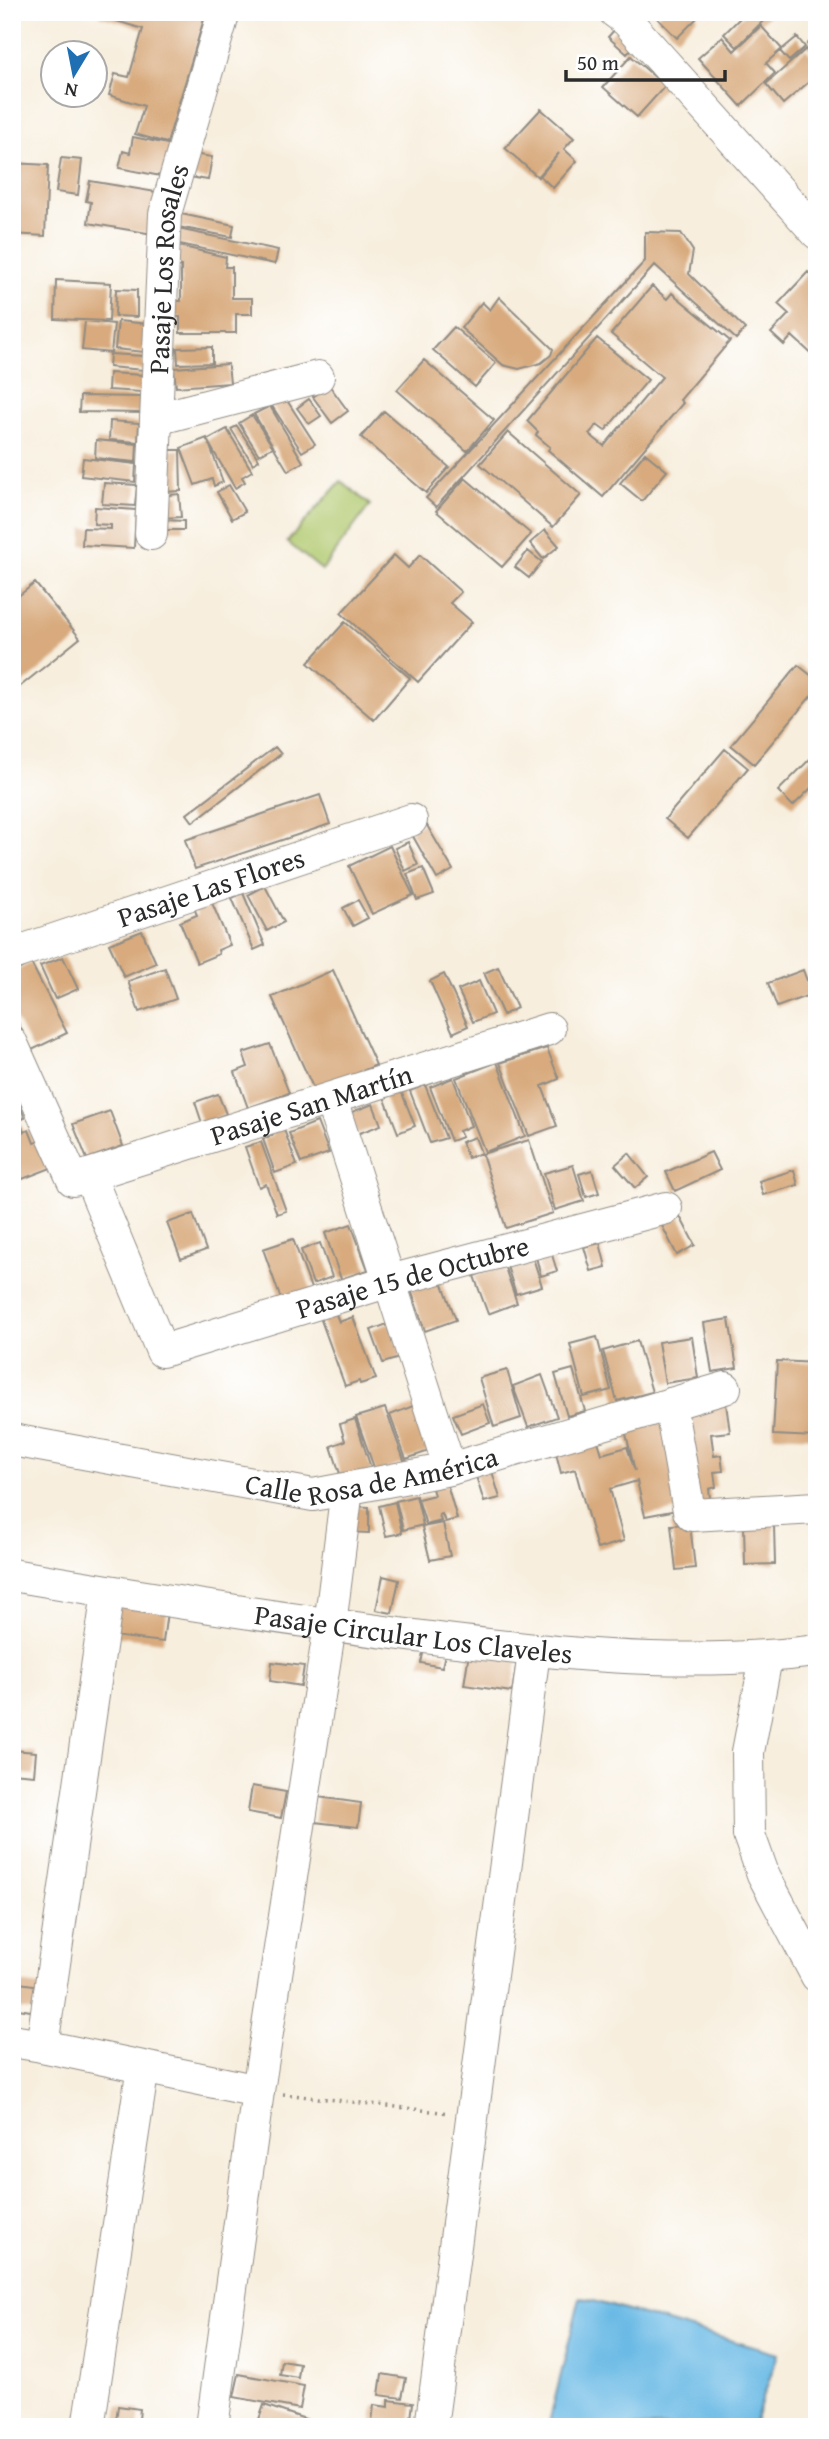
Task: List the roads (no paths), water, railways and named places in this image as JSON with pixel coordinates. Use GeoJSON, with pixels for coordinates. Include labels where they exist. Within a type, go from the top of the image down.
{"type":"FeatureCollection","features":[{"type":"Feature","properties":{"kind":"street","name":"Pasaje Los Rosales"},"geometry":{"type":"LineString","coordinates":[[151,534],[165,214],[225,12]]}},
{"type":"Feature","properties":{"kind":"street"},"geometry":{"type":"LineString","coordinates":[[626,15],[817,233]]}},
{"type":"Feature","properties":{"kind":"street"},"geometry":{"type":"LineString","coordinates":[[156,419],[318,377]]}},
{"type":"Feature","properties":{"kind":"street","name":"Pasaje Las Flores"},"geometry":{"type":"LineString","coordinates":[[12,954],[411,820]]}},
{"type":"Feature","properties":{"kind":"street","name":"Pasaje San Martín"},"geometry":{"type":"LineString","coordinates":[[81,1177],[549,1029]]}},
{"type":"Feature","properties":{"kind":"street"},"geometry":{"type":"LineString","coordinates":[[12,1044],[81,1177]]}},
{"type":"Feature","properties":{"kind":"street"},"geometry":{"type":"LineString","coordinates":[[331,1100],[450,1469]]}},
{"type":"Feature","properties":{"kind":"street","name":"Pasaje 15 de Octubre"},"geometry":{"type":"LineString","coordinates":[[81,1177],[162,1351],[390,1281],[666,1208]]}},
{"type":"Feature","properties":{"kind":"street","name":"Calle Rosa de América"},"geometry":{"type":"LineString","coordinates":[[12,1440],[313,1495],[450,1469],[725,1388]]}},
{"type":"Feature","properties":{"kind":"street"},"geometry":{"type":"LineString","coordinates":[[670,1404],[689,1511],[692,1515],[817,1508]]}},
{"type":"Feature","properties":{"kind":"street"},"geometry":{"type":"LineString","coordinates":[[212,2427],[258,2091],[330,1625],[347,1489]]}},
{"type":"Feature","properties":{"kind":"street","name":"Pasaje Circular Los Claveles"},"geometry":{"type":"LineString","coordinates":[[12,1575],[330,1625],[534,1651],[645,1660],[766,1658],[817,1651]]}},
{"type":"Feature","properties":{"kind":"street"},"geometry":{"type":"LineString","coordinates":[[108,1592],[27,2044],[258,2091]]}},
{"type":"Feature","properties":{"kind":"street"},"geometry":{"type":"LineString","coordinates":[[431,2427],[534,1651]]}},
{"type":"Feature","properties":{"kind":"street"},"geometry":{"type":"LineString","coordinates":[[766,1658],[748,1752],[749,1835],[763,1874],[817,1976]]}},
{"type":"Feature","properties":{"kind":"street"},"geometry":{"type":"LineString","coordinates":[[88,2427],[143,2067]]}},
{"type":"Feature","properties":{"kind":"water"},"geometry":{"type":"Polygon","coordinates":[[[580,2297],[778,2354],[753,2427],[548,2427],[580,2297]]]}}]}
